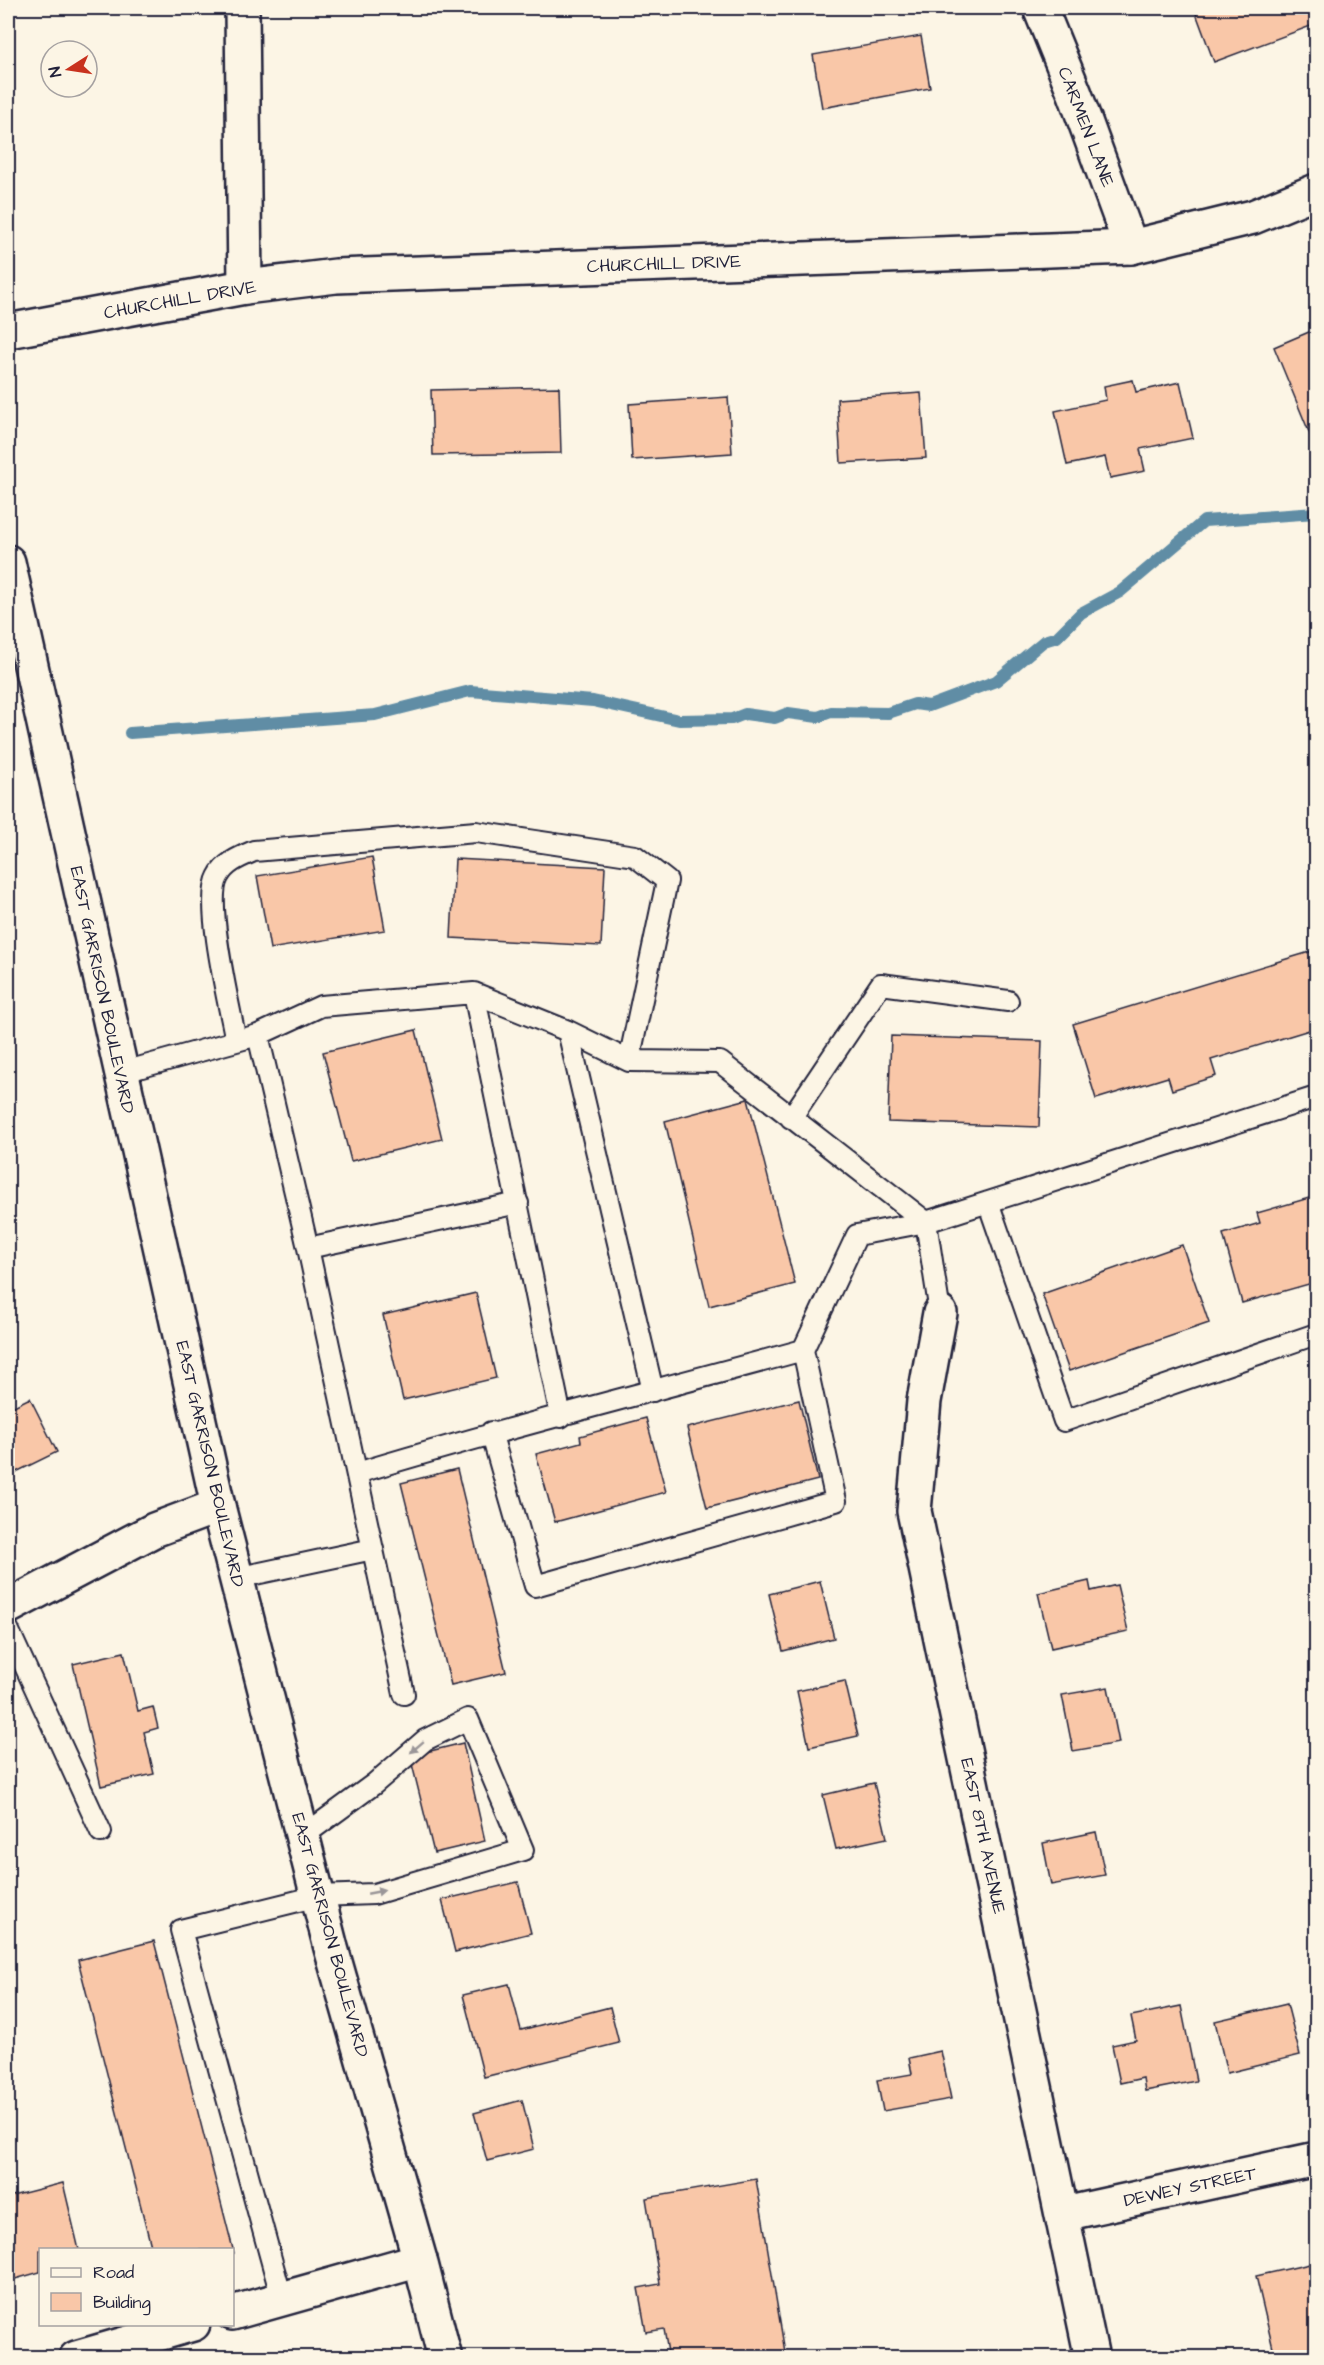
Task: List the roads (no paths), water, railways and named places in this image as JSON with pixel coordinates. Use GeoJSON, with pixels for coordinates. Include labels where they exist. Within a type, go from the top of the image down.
{"type":"FeatureCollection","features":[{"type":"Feature","properties":{"kind":"street"},"geometry":{"type":"LineString","coordinates":[[242,8],[245,287]]}},
{"type":"Feature","properties":{"kind":"street","name":"CARMEN LANE"},"geometry":{"type":"LineString","coordinates":[[1040,8],[1131,246]]}},
{"type":"Feature","properties":{"kind":"street","name":"CHURCHILL DRIVE"},"geometry":{"type":"LineString","coordinates":[[8,331],[245,287],[336,276],[1131,246],[1253,217],[1317,191]]}},
{"type":"Feature","properties":{"kind":"street","name":"EAST GARRISON BOULEVARD"},"geometry":{"type":"LineString","coordinates":[[8,562],[218,1506],[318,1896],[420,2260],[445,2358]]}},
{"type":"Feature","properties":{"kind":"street","name":"EAST 8TH AVENUE"},"geometry":{"type":"LineString","coordinates":[[940,1313],[924,1401],[914,1511],[1064,2214],[1092,2358]]}},
{"type":"Feature","properties":{"kind":"street"},"geometry":{"type":"LineString","coordinates":[[8,1607],[154,1530],[218,1506]]}},
{"type":"Feature","properties":{"kind":"street","name":"DEWEY STREET"},"geometry":{"type":"LineString","coordinates":[[1064,2214],[1317,2159]]}},
{"type":"Feature","properties":{"kind":"street"},"geometry":{"type":"LineString","coordinates":[[234,2312],[420,2260]]}},
{"type":"Feature","properties":{"kind":"street"},"geometry":{"type":"LineString","coordinates":[[76,2358],[189,2326]]}},
{"type":"Feature","properties":{"kind":"lane"},"geometry":{"type":"LineString","coordinates":[[236,1041],[212,902],[217,878],[234,860],[254,851],[476,832],[635,856],[667,881],[629,1060]]}},
{"type":"Feature","properties":{"kind":"lane"},"geometry":{"type":"LineString","coordinates":[[791,1118],[881,984],[1008,1001]]}},
{"type":"Feature","properties":{"kind":"lane"},"geometry":{"type":"LineString","coordinates":[[120,1073],[258,1035],[321,1006],[474,993],[568,1031],[629,1060],[720,1062],[926,1222],[940,1313]]}},
{"type":"Feature","properties":{"kind":"lane"},"geometry":{"type":"LineString","coordinates":[[474,993],[561,1417]]}},
{"type":"Feature","properties":{"kind":"lane"},"geometry":{"type":"LineString","coordinates":[[568,1031],[654,1392]]}},
{"type":"Feature","properties":{"kind":"lane"},"geometry":{"type":"LineString","coordinates":[[258,1035],[308,1248],[404,1694]]}},
{"type":"Feature","properties":{"kind":"lane"},"geometry":{"type":"LineString","coordinates":[[491,1432],[534,1586],[836,1501],[803,1350],[857,1235],[926,1222],[1317,1097]]}},
{"type":"Feature","properties":{"kind":"lane"},"geometry":{"type":"LineString","coordinates":[[988,1202],[1064,1421],[1317,1334]]}},
{"type":"Feature","properties":{"kind":"lane"},"geometry":{"type":"LineString","coordinates":[[308,1248],[518,1203]]}},
{"type":"Feature","properties":{"kind":"lane"},"geometry":{"type":"LineString","coordinates":[[357,1473],[491,1432],[561,1417],[803,1350]]}},
{"type":"Feature","properties":{"kind":"lane"},"geometry":{"type":"LineString","coordinates":[[236,1578],[373,1549]]}},
{"type":"Feature","properties":{"kind":"lane"},"geometry":{"type":"LineString","coordinates":[[8,1629],[101,1832]]}},
{"type":"Feature","properties":{"kind":"lane"},"geometry":{"type":"LineString","coordinates":[[282,2299],[181,1930],[318,1896],[374,1894],[523,1850],[468,1719],[425,1740],[374,1784],[303,1836]]}},
{"type":"Feature","properties":{"kind":"waterway"},"geometry":{"type":"LineString","coordinates":[[130,733],[375,715],[470,691],[593,701],[679,720],[732,719],[745,714],[775,718],[788,713],[818,717],[831,712],[888,713],[915,704],[929,706],[996,681],[1044,641],[1057,637],[1081,613],[1120,592],[1204,521],[1316,513]]}}]}
